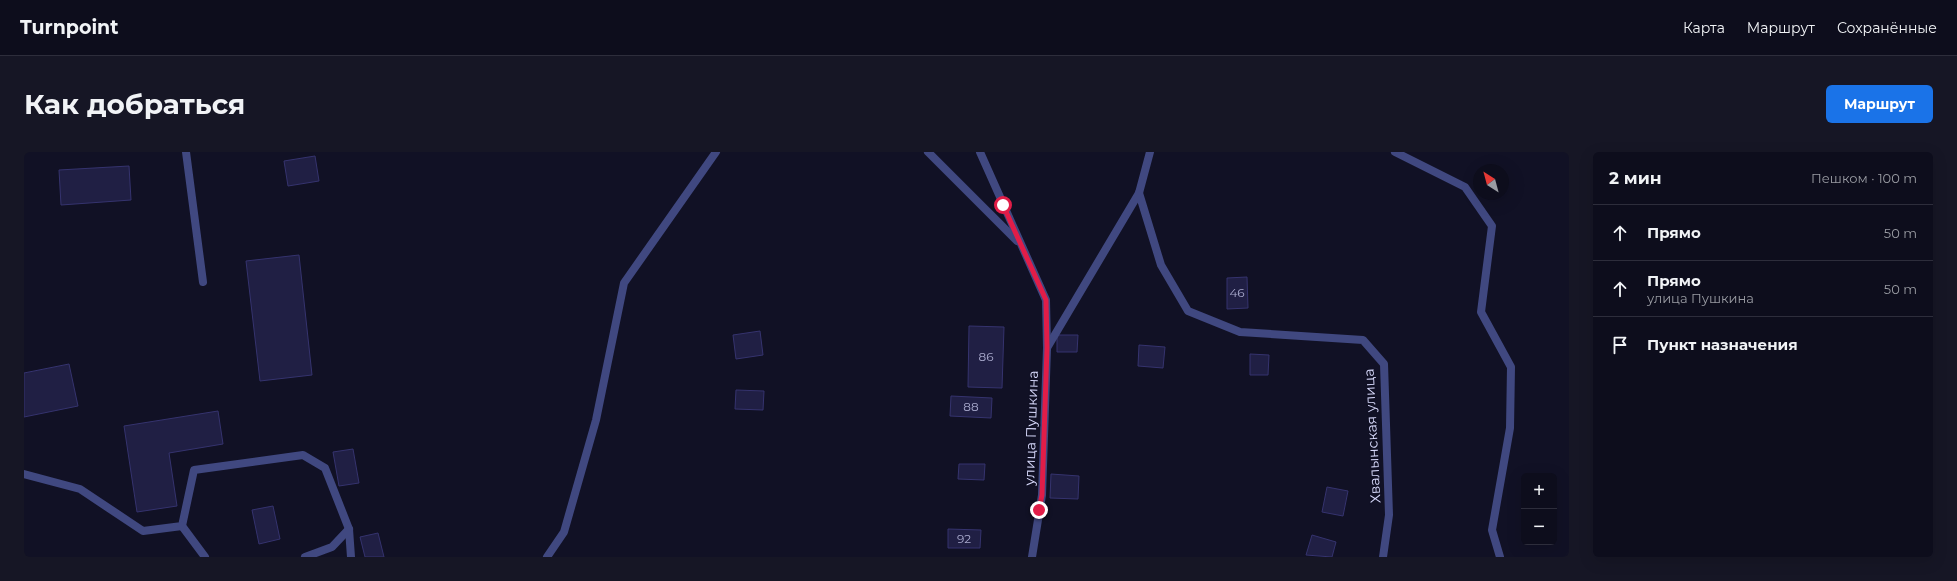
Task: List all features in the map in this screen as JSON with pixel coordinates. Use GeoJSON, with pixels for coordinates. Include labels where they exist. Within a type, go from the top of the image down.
{"type":"FeatureCollection","features":[{"type":"Feature","properties":{"kind":"street"},"geometry":{"type":"LineString","coordinates":[[186,152],[203,282]]}},
{"type":"Feature","properties":{"kind":"street"},"geometry":{"type":"LineString","coordinates":[[547,557],[564,532],[596,420],[624,283],[716,152]]}},
{"type":"Feature","properties":{"kind":"street"},"geometry":{"type":"LineString","coordinates":[[928,152],[1021,245]]}},
{"type":"Feature","properties":{"kind":"street","name":"улица Пушкина"},"geometry":{"type":"LineString","coordinates":[[980,152],[1046,300],[1047,348],[1042,495],[1032,557]]}},
{"type":"Feature","properties":{"kind":"street"},"geometry":{"type":"LineString","coordinates":[[1047,348],[1139,193],[1150,152]]}},
{"type":"Feature","properties":{"kind":"street"},"geometry":{"type":"LineString","coordinates":[[1395,152],[1465,187],[1492,226],[1481,312],[1511,367],[1510,428],[1492,530],[1500,557]]}},
{"type":"Feature","properties":{"kind":"street","name":"Хвалынская улица"},"geometry":{"type":"LineString","coordinates":[[1139,193],[1161,265],[1188,311],[1240,332],[1363,340],[1384,364],[1389,515],[1383,557]]}},
{"type":"Feature","properties":{"kind":"street"},"geometry":{"type":"LineString","coordinates":[[205,557],[182,526],[194,470],[303,455],[325,468],[349,529],[351,557]]}},
{"type":"Feature","properties":{"kind":"street"},"geometry":{"type":"LineString","coordinates":[[24,474],[80,489],[143,531],[182,526]]}},
{"type":"Feature","properties":{"kind":"street"},"geometry":{"type":"LineString","coordinates":[[305,557],[332,547],[349,529]]}},
{"type":"Feature","properties":{"kind":"building"},"geometry":{"type":"Polygon","coordinates":[[[315,156],[319,181],[288,186],[284,161],[315,156]]]}},
{"type":"Feature","properties":{"kind":"building"},"geometry":{"type":"Polygon","coordinates":[[[129,166],[131,200],[61,205],[59,170],[129,166]]]}},
{"type":"Feature","properties":{"kind":"building"},"geometry":{"type":"Polygon","coordinates":[[[299,255],[312,375],[260,381],[246,261],[299,255]]]}},
{"type":"Feature","properties":{"kind":"building"},"geometry":{"type":"Polygon","coordinates":[[[1247,277],[1248,308],[1227,309],[1227,278],[1247,277]]]}},
{"type":"Feature","properties":{"kind":"building"},"geometry":{"type":"Polygon","coordinates":[[[969,326],[1004,327],[1002,388],[968,387],[969,326]]]}},
{"type":"Feature","properties":{"kind":"building"},"geometry":{"type":"Polygon","coordinates":[[[760,331],[763,355],[736,359],[733,335],[760,331]]]}},
{"type":"Feature","properties":{"kind":"building"},"geometry":{"type":"Polygon","coordinates":[[[1057,335],[1078,335],[1077,352],[1057,352],[1057,335]]]}},
{"type":"Feature","properties":{"kind":"building"},"geometry":{"type":"Polygon","coordinates":[[[1139,345],[1165,347],[1163,368],[1138,366],[1139,345]]]}},
{"type":"Feature","properties":{"kind":"building"},"geometry":{"type":"Polygon","coordinates":[[[1250,354],[1269,355],[1268,375],[1250,375],[1250,354]]]}},
{"type":"Feature","properties":{"kind":"building"},"geometry":{"type":"Polygon","coordinates":[[[69,364],[78,406],[24,417],[24,373],[69,364]]]}},
{"type":"Feature","properties":{"kind":"building"},"geometry":{"type":"Polygon","coordinates":[[[736,390],[764,391],[763,410],[735,409],[736,390]]]}},
{"type":"Feature","properties":{"kind":"building"},"geometry":{"type":"Polygon","coordinates":[[[951,396],[992,398],[991,418],[950,416],[951,396]]]}},
{"type":"Feature","properties":{"kind":"building"},"geometry":{"type":"Polygon","coordinates":[[[218,411],[223,444],[169,453],[177,506],[137,512],[124,426],[218,411]]]}},
{"type":"Feature","properties":{"kind":"building"},"geometry":{"type":"Polygon","coordinates":[[[353,449],[359,483],[339,486],[333,452],[353,449]]]}},
{"type":"Feature","properties":{"kind":"building"},"geometry":{"type":"Polygon","coordinates":[[[959,464],[985,464],[984,480],[958,479],[959,464]]]}},
{"type":"Feature","properties":{"kind":"building"},"geometry":{"type":"Polygon","coordinates":[[[1051,474],[1079,476],[1078,499],[1050,498],[1051,474]]]}},
{"type":"Feature","properties":{"kind":"building"},"geometry":{"type":"Polygon","coordinates":[[[1327,487],[1348,491],[1343,516],[1322,512],[1327,487]]]}},
{"type":"Feature","properties":{"kind":"building"},"geometry":{"type":"Polygon","coordinates":[[[273,506],[280,539],[259,544],[252,510],[273,506]]]}},
{"type":"Feature","properties":{"kind":"building"},"geometry":{"type":"Polygon","coordinates":[[[948,529],[981,530],[980,548],[948,548],[948,529]]]}},
{"type":"Feature","properties":{"kind":"building"},"geometry":{"type":"Polygon","coordinates":[[[378,533],[384,557],[365,557],[360,537],[378,533]]]}},
{"type":"Feature","properties":{"kind":"building"},"geometry":{"type":"Polygon","coordinates":[[[1312,535],[1336,542],[1332,557],[1306,555],[1312,535]]]}},
{"type":"Feature","properties":{"kind":"route"},"geometry":{"type":"LineString","coordinates":[[1003,205],[1046,300],[1047,348],[1042,495],[1039,510]]}}]}
